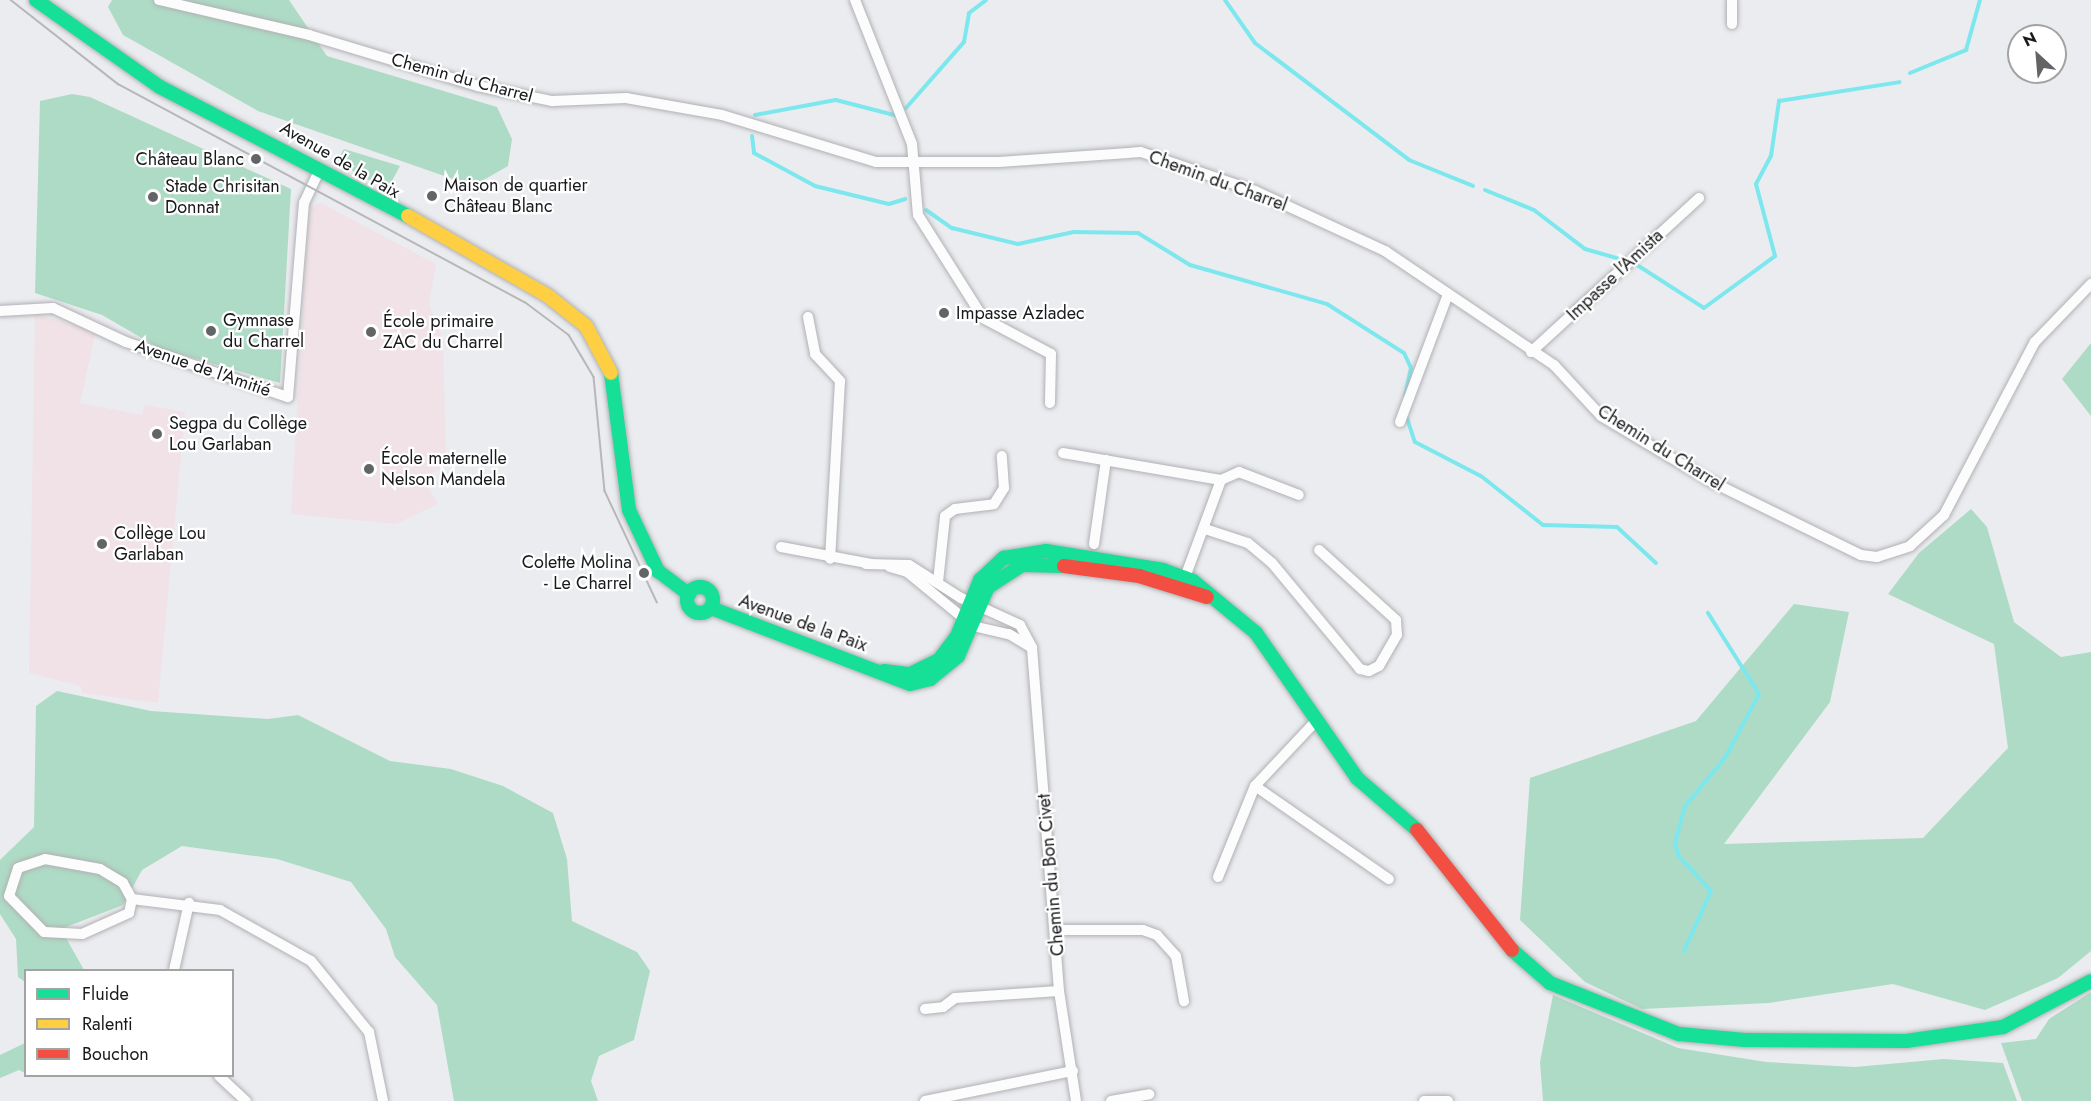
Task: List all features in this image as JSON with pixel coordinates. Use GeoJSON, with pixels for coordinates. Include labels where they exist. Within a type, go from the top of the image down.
{"type":"FeatureCollection","features":[{"type":"Feature","properties":{"kind":"street","name":"Avenue de la Paix"},"geometry":{"type":"LineString","coordinates":[[36,0],[160,87],[320,168],[548,296],[586,326],[611,369],[629,510],[658,571],[689,594],[706,589],[713,597],[711,608],[884,671],[910,674],[939,660],[973,612]]}},
{"type":"Feature","properties":{"kind":"street","name":"Chemin du Charrel"},"geometry":{"type":"LineString","coordinates":[[159,0],[309,35],[478,86],[552,101],[626,98],[722,115],[876,162],[910,165],[1141,152],[1255,191],[1385,251],[1531,352],[1554,365],[1600,416],[1710,481],[1861,555],[1877,557],[1910,546],[1944,515],[2035,342],[2091,284]]}},
{"type":"Feature","properties":{"kind":"street"},"geometry":{"type":"LineString","coordinates":[[855,0],[912,144],[910,165],[918,215],[975,309],[999,328],[1051,354],[1050,403]]}},
{"type":"Feature","properties":{"kind":"street"},"geometry":{"type":"LineString","coordinates":[[1732,0],[1732,24]]}},
{"type":"Feature","properties":{"kind":"street","name":"Avenue de l'Amitié"},"geometry":{"type":"LineString","coordinates":[[0,311],[53,309],[126,342],[288,397],[304,203],[320,168]]}},
{"type":"Feature","properties":{"kind":"street","name":"Impasse l'Amista"},"geometry":{"type":"LineString","coordinates":[[1531,352],[1699,198]]}},
{"type":"Feature","properties":{"kind":"street"},"geometry":{"type":"LineString","coordinates":[[1400,422],[1448,294]]}},
{"type":"Feature","properties":{"kind":"street"},"geometry":{"type":"LineString","coordinates":[[808,317],[815,354],[840,381],[830,559]]}},
{"type":"Feature","properties":{"kind":"street"},"geometry":{"type":"LineString","coordinates":[[1063,453],[1221,480],[1239,472],[1299,495]]}},
{"type":"Feature","properties":{"kind":"street"},"geometry":{"type":"LineString","coordinates":[[938,582],[945,516],[955,509],[994,504],[1004,488],[1002,456]]}},
{"type":"Feature","properties":{"kind":"street"},"geometry":{"type":"LineString","coordinates":[[1094,544],[1106,460]]}},
{"type":"Feature","properties":{"kind":"street"},"geometry":{"type":"LineString","coordinates":[[1183,584],[1221,480]]}},
{"type":"Feature","properties":{"kind":"street"},"geometry":{"type":"LineString","coordinates":[[1205,529],[1248,543],[1272,562],[1360,669],[1369,671],[1379,666],[1397,635],[1396,620],[1319,550]]}},
{"type":"Feature","properties":{"kind":"street"},"geometry":{"type":"LineString","coordinates":[[781,546],[830,559],[907,572],[1032,648]]}},
{"type":"Feature","properties":{"kind":"street"},"geometry":{"type":"LineString","coordinates":[[973,612],[994,566],[1021,553],[1046,551],[1163,570],[1183,584],[1212,599],[1256,633],[1357,778],[1418,831],[1457,875],[1515,952],[1550,983],[1678,1034],[1745,1040],[1936,1040],[2021,1021],[2091,981]]}},
{"type":"Feature","properties":{"kind":"street"},"geometry":{"type":"LineString","coordinates":[[866,564],[894,561],[938,582],[973,612]]}},
{"type":"Feature","properties":{"kind":"street"},"geometry":{"type":"LineString","coordinates":[[973,612],[1000,575],[1023,565],[1046,563],[1183,584]]}},
{"type":"Feature","properties":{"kind":"street","name":"Chemin du Bon Civet"},"geometry":{"type":"LineString","coordinates":[[973,612],[1020,625],[1032,648],[1056,930],[1059,992],[1076,1101]]}},
{"type":"Feature","properties":{"kind":"street"},"geometry":{"type":"LineString","coordinates":[[1218,877],[1255,786],[1316,721]]}},
{"type":"Feature","properties":{"kind":"street"},"geometry":{"type":"LineString","coordinates":[[1255,786],[1389,879]]}},
{"type":"Feature","properties":{"kind":"street"},"geometry":{"type":"LineString","coordinates":[[53,860],[100,869],[123,883],[132,899],[122,918],[61,937],[44,933],[15,908],[10,879],[30,862],[53,860]]}},
{"type":"Feature","properties":{"kind":"street"},"geometry":{"type":"LineString","coordinates":[[132,899],[189,903],[220,910],[312,961],[369,1032],[383,1101]]}},
{"type":"Feature","properties":{"kind":"street"},"geometry":{"type":"LineString","coordinates":[[174,969],[189,903]]}},
{"type":"Feature","properties":{"kind":"street"},"geometry":{"type":"LineString","coordinates":[[1056,930],[1143,930],[1157,935],[1176,956],[1184,1001]]}},
{"type":"Feature","properties":{"kind":"street"},"geometry":{"type":"LineString","coordinates":[[925,1009],[943,1007],[955,998],[1059,992]]}},
{"type":"Feature","properties":{"kind":"street"},"geometry":{"type":"LineString","coordinates":[[925,1101],[1073,1071]]}},
{"type":"Feature","properties":{"kind":"street"},"geometry":{"type":"LineString","coordinates":[[220,1077],[246,1101]]}},
{"type":"Feature","properties":{"kind":"street"},"geometry":{"type":"LineString","coordinates":[[1111,1101],[1149,1094]]}},
{"type":"Feature","properties":{"kind":"street"},"geometry":{"type":"LineString","coordinates":[[1424,1101],[1448,1101]]}},
{"type":"Feature","properties":{"kind":"shaded area","name":"École primaire ZAC du Charrel"},"geometry":{"type":"Polygon","coordinates":[[[321,203],[436,264],[429,304],[443,340],[446,465],[431,474],[428,487],[438,504],[396,524],[291,514],[307,238],[311,206],[321,203]]]}},
{"type":"Feature","properties":{"kind":"shaded area","name":"Collège Lou Garlaban"},"geometry":{"type":"Polygon","coordinates":[[[35,314],[96,331],[80,403],[142,415],[145,405],[185,412],[158,703],[82,693],[81,686],[29,673],[35,314]]]}},
{"type":"Feature","properties":{"kind":"green space"},"geometry":{"type":"Polygon","coordinates":[[[112,0],[289,0],[327,56],[497,107],[512,139],[508,166],[473,186],[258,111],[123,35],[108,7],[112,0]]]}},
{"type":"Feature","properties":{"kind":"green space"},"geometry":{"type":"Polygon","coordinates":[[[72,94],[90,97],[291,189],[280,383],[159,348],[102,315],[35,293],[40,101],[72,94]]]}},
{"type":"Feature","properties":{"kind":"green space"},"geometry":{"type":"Polygon","coordinates":[[[344,149],[400,166],[387,190],[336,162],[344,149]]]}},
{"type":"Feature","properties":{"kind":"green space"},"geometry":{"type":"Polygon","coordinates":[[[2091,343],[2091,416],[2062,379],[2091,343]]]}},
{"type":"Feature","properties":{"kind":"green space"},"geometry":{"type":"Polygon","coordinates":[[[1971,509],[1987,527],[2014,622],[2061,657],[2091,652],[2091,951],[2058,978],[1985,1010],[1893,984],[1769,1003],[1642,1009],[1585,982],[1520,920],[1530,778],[1696,721],[1794,604],[1849,612],[1830,702],[1724,844],[1923,838],[2008,748],[1994,644],[1888,594],[1919,553],[1971,509]]]}},
{"type":"Feature","properties":{"kind":"green space"},"geometry":{"type":"Polygon","coordinates":[[[57,691],[151,711],[268,719],[298,715],[390,761],[451,769],[503,786],[553,813],[567,859],[572,921],[637,952],[650,971],[634,1040],[599,1056],[591,1081],[598,1101],[454,1101],[437,1005],[395,957],[386,929],[351,882],[277,859],[182,846],[142,870],[123,905],[61,929],[83,969],[24,969],[24,981],[18,977],[16,939],[0,914],[0,860],[34,827],[36,706],[57,691]]]}},
{"type":"Feature","properties":{"kind":"green space"},"geometry":{"type":"Polygon","coordinates":[[[2091,992],[2091,1101],[2022,1101],[2001,1043],[2036,1039],[2049,1019],[2091,992]]]}},
{"type":"Feature","properties":{"kind":"green space"},"geometry":{"type":"Polygon","coordinates":[[[1553,995],[1678,1048],[1766,1062],[1855,1067],[1944,1059],[2003,1063],[2017,1101],[1543,1101],[1540,1062],[1553,995]]]}},
{"type":"Feature","properties":{"kind":"green space"},"geometry":{"type":"Polygon","coordinates":[[[24,1043],[24,1072],[19,1070],[0,1078],[0,1055],[24,1043]]]}},
{"type":"Feature","properties":{"kind":"waterway"},"geometry":{"type":"LineString","coordinates":[[906,108],[964,42],[969,13],[986,0]]}},
{"type":"Feature","properties":{"kind":"waterway"},"geometry":{"type":"LineString","coordinates":[[1225,0],[1255,43],[1409,160],[1473,186]]}},
{"type":"Feature","properties":{"kind":"waterway"},"geometry":{"type":"LineString","coordinates":[[1910,73],[1966,50],[1980,0]]}},
{"type":"Feature","properties":{"kind":"waterway"},"geometry":{"type":"LineString","coordinates":[[1634,263],[1704,308],[1775,256],[1756,184],[1771,156],[1779,101],[1900,82]]}},
{"type":"Feature","properties":{"kind":"waterway"},"geometry":{"type":"LineString","coordinates":[[755,115],[836,100],[894,115]]}},
{"type":"Feature","properties":{"kind":"waterway"},"geometry":{"type":"LineString","coordinates":[[752,136],[754,153],[815,186],[889,204],[905,199]]}},
{"type":"Feature","properties":{"kind":"waterway"},"geometry":{"type":"LineString","coordinates":[[1485,190],[1534,210],[1585,249],[1619,259]]}},
{"type":"Feature","properties":{"kind":"waterway"},"geometry":{"type":"LineString","coordinates":[[926,210],[952,228],[1018,244],[1074,232],[1138,233],[1190,265],[1327,304],[1404,353],[1411,368],[1405,396]]}},
{"type":"Feature","properties":{"kind":"waterway"},"geometry":{"type":"LineString","coordinates":[[1407,418],[1415,442],[1481,476],[1543,525],[1617,527],[1656,563]]}},
{"type":"Feature","properties":{"kind":"waterway"},"geometry":{"type":"LineString","coordinates":[[1684,951],[1711,891],[1678,855],[1675,843],[1685,806],[1725,758],[1759,694],[1708,613]]}},
{"type":"Feature","properties":{"kind":"tram line"},"geometry":{"type":"LineString","coordinates":[[11,0],[118,84],[525,302],[569,335],[594,377],[605,491],[657,602]]}},
{"type":"Feature","properties":{"kind":"traffic: fast"},"geometry":{"type":"LineString","coordinates":[[36,0],[160,87],[408,216]]}},
{"type":"Feature","properties":{"kind":"traffic: fast"},"geometry":{"type":"LineString","coordinates":[[611,373],[629,510],[658,571],[689,594]]}},
{"type":"Feature","properties":{"kind":"traffic: fast"},"geometry":{"type":"LineString","coordinates":[[884,671],[910,674],[939,660],[957,636],[980,580],[1004,558],[1046,551],[1163,570],[1193,581],[1256,633],[1357,778],[1417,830]]}},
{"type":"Feature","properties":{"kind":"traffic: fast"},"geometry":{"type":"LineString","coordinates":[[711,608],[910,684],[930,679],[958,656],[988,587],[1022,565],[1064,566]]}},
{"type":"Feature","properties":{"kind":"traffic: fast"},"geometry":{"type":"LineString","coordinates":[[700,587],[709,591],[713,600],[709,609],[700,613],[691,609],[687,600],[691,591],[700,587]]}},
{"type":"Feature","properties":{"kind":"traffic: fast"},"geometry":{"type":"LineString","coordinates":[[1512,950],[1550,983],[1679,1034],[1745,1040],[1906,1041],[2003,1027],[2091,981]]}},
{"type":"Feature","properties":{"kind":"traffic: slow"},"geometry":{"type":"LineString","coordinates":[[408,216],[548,296],[586,326],[611,373]]}},
{"type":"Feature","properties":{"kind":"traffic: jam"},"geometry":{"type":"LineString","coordinates":[[1064,566],[1139,576],[1207,597]]}},
{"type":"Feature","properties":{"kind":"traffic: jam"},"geometry":{"type":"LineString","coordinates":[[1417,830],[1512,950]]}},
{"type":"Feature","properties":{"kind":"place","name":"Château Blanc"},"geometry":{"type":"Point","coordinates":[256,159]}},
{"type":"Feature","properties":{"kind":"place","name":"Maison de quartier Château Blanc"},"geometry":{"type":"Point","coordinates":[432,196]}},
{"type":"Feature","properties":{"kind":"place","name":"Stade Chrisitan Donnat"},"geometry":{"type":"Point","coordinates":[153,197]}},
{"type":"Feature","properties":{"kind":"place","name":"Impasse Azladec"},"geometry":{"type":"Point","coordinates":[944,313]}},
{"type":"Feature","properties":{"kind":"place","name":"Gymnase du Charrel"},"geometry":{"type":"Point","coordinates":[211,331]}},
{"type":"Feature","properties":{"kind":"place","name":"École primaire ZAC du Charrel"},"geometry":{"type":"Point","coordinates":[371,332]}},
{"type":"Feature","properties":{"kind":"place","name":"Segpa du Collège Lou Garlaban"},"geometry":{"type":"Point","coordinates":[157,434]}},
{"type":"Feature","properties":{"kind":"place","name":"École maternelle Nelson Mandela"},"geometry":{"type":"Point","coordinates":[369,469]}},
{"type":"Feature","properties":{"kind":"place","name":"Collège Lou Garlaban"},"geometry":{"type":"Point","coordinates":[102,544]}},
{"type":"Feature","properties":{"kind":"place","name":"Colette Molina - Le Charrel"},"geometry":{"type":"Point","coordinates":[644,573]}}]}
